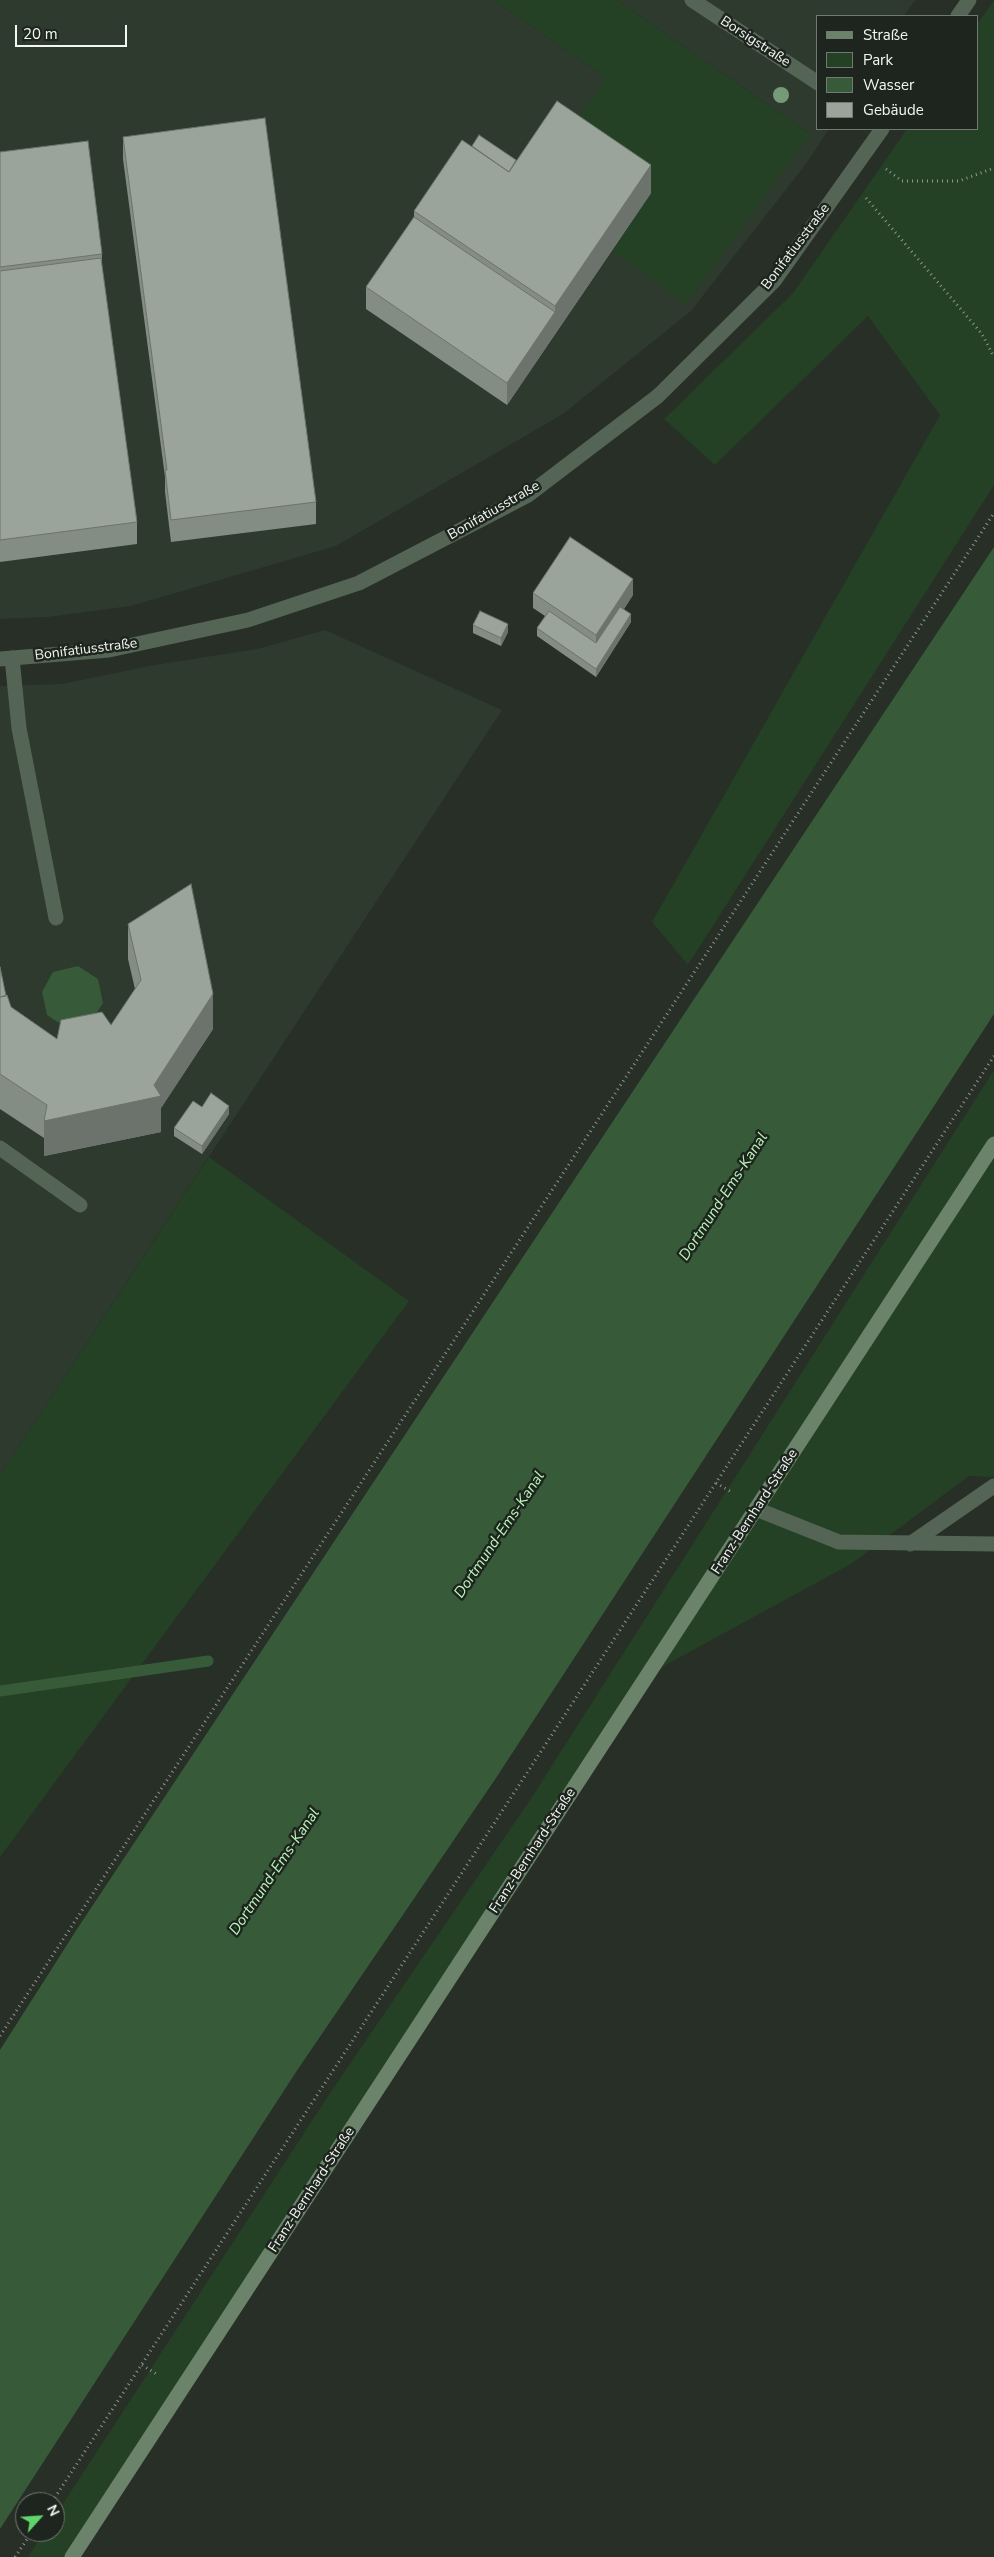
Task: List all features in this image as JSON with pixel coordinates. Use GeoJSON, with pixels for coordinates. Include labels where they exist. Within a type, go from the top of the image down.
{"type":"FeatureCollection","features":[{"type":"Feature","properties":{"kind":"street","name":"Borsigstraße"},"geometry":{"type":"LineString","coordinates":[[692,0],[816,82]]}},
{"type":"Feature","properties":{"kind":"street"},"geometry":{"type":"LineString","coordinates":[[959,15],[969,0]]}},
{"type":"Feature","properties":{"kind":"street","name":"Bonifatiusstraße"},"geometry":{"type":"LineString","coordinates":[[6,659],[109,650],[248,620],[359,583],[528,495],[658,396],[774,281],[881,130]]}},
{"type":"Feature","properties":{"kind":"street"},"geometry":{"type":"LineString","coordinates":[[6,659],[56,918]]}},
{"type":"Feature","properties":{"kind":"street","name":"Franz-Bernhard-Straße"},"geometry":{"type":"LineString","coordinates":[[72,2557],[994,1144]]}},
{"type":"Feature","properties":{"kind":"street"},"geometry":{"type":"LineString","coordinates":[[0,1148],[80,1205]]}},
{"type":"Feature","properties":{"kind":"street"},"geometry":{"type":"LineString","coordinates":[[910,1544],[994,1486]]}},
{"type":"Feature","properties":{"kind":"street"},"geometry":{"type":"LineString","coordinates":[[756,1509],[839,1542],[994,1544]]}},
{"type":"Feature","properties":{"kind":"path"},"geometry":{"type":"LineString","coordinates":[[864,155],[902,181],[959,182],[994,168]]}},
{"type":"Feature","properties":{"kind":"path"},"geometry":{"type":"LineString","coordinates":[[848,177],[982,334],[994,357]]}},
{"type":"Feature","properties":{"kind":"path"},"geometry":{"type":"LineString","coordinates":[[0,2036],[994,513]]}},
{"type":"Feature","properties":{"kind":"path"},"geometry":{"type":"LineString","coordinates":[[59,2492],[994,1056]]}},
{"type":"Feature","properties":{"kind":"path"},"geometry":{"type":"LineString","coordinates":[[15,2557],[25,2542]]}},
{"type":"Feature","properties":{"kind":"shaded area"},"geometry":{"type":"Polygon","coordinates":[[[0,0],[494,0],[606,78],[810,134],[617,0],[915,0],[905,15],[816,15],[816,130],[828,130],[806,164],[691,311],[563,414],[336,546],[131,606],[48,617],[0,619],[0,0]]]}},
{"type":"Feature","properties":{"kind":"shaded area"},"geometry":{"type":"Polygon","coordinates":[[[325,630],[502,710],[0,1475],[0,686],[62,684],[154,665],[257,649],[325,630]]]}},
{"type":"Feature","properties":{"kind":"green space"},"geometry":{"type":"Polygon","coordinates":[[[494,0],[617,0],[810,134],[686,304],[612,251],[651,193],[567,135],[606,78],[494,0]]]}},
{"type":"Feature","properties":{"kind":"green space"},"geometry":{"type":"Polygon","coordinates":[[[994,0],[994,485],[688,965],[652,922],[940,415],[868,316],[715,465],[664,419],[793,293],[906,130],[979,130],[979,22],[994,0]]]}},
{"type":"Feature","properties":{"kind":"green space"},"geometry":{"type":"Polygon","coordinates":[[[994,1070],[994,1477],[969,1476],[851,1564],[649,1674],[72,2557],[28,2557],[38,2542],[65,2542],[65,2501],[330,2093],[530,1800],[994,1070]]]}},
{"type":"Feature","properties":{"kind":"green space"},"geometry":{"type":"Polygon","coordinates":[[[209,1157],[409,1301],[0,1857],[0,1475],[209,1157]]]}},
{"type":"Feature","properties":{"kind":"water","name":"Dortmund-Ems-Kanal"},"geometry":{"type":"Polygon","coordinates":[[[994,547],[994,1014],[496,1778],[296,2072],[24,2492],[15,2492],[15,2506],[0,2529],[0,2050],[79,1926],[994,547]]]}},
{"type":"Feature","properties":{"kind":"water"},"geometry":{"type":"Polygon","coordinates":[[[78,966],[98,979],[103,1003],[90,1023],[67,1028],[47,1015],[42,992],[53,972],[78,966]]]}},
{"type":"Feature","properties":{"kind":"building"},"geometry":{"type":"Polygon","coordinates":[[[557,101],[651,165],[555,306],[414,211],[462,140],[509,172],[557,101]]]}},
{"type":"Feature","properties":{"kind":"building"},"geometry":{"type":"Polygon","coordinates":[[[265,118],[316,502],[171,520],[165,470],[167,470],[123,137],[265,118]]]}},
{"type":"Feature","properties":{"kind":"building"},"geometry":{"type":"Polygon","coordinates":[[[479,135],[516,160],[509,172],[472,146],[479,135]]]}},
{"type":"Feature","properties":{"kind":"building"},"geometry":{"type":"Polygon","coordinates":[[[88,141],[102,254],[0,267],[0,152],[88,141]]]}},
{"type":"Feature","properties":{"kind":"building"},"geometry":{"type":"Polygon","coordinates":[[[414,217],[555,312],[507,383],[366,287],[414,217]]]}},
{"type":"Feature","properties":{"kind":"building"},"geometry":{"type":"Polygon","coordinates":[[[101,258],[137,522],[0,540],[0,271],[101,258]]]}},
{"type":"Feature","properties":{"kind":"building"},"geometry":{"type":"Polygon","coordinates":[[[570,537],[633,579],[596,635],[533,593],[570,537]]]}},
{"type":"Feature","properties":{"kind":"building"},"geometry":{"type":"Polygon","coordinates":[[[620,607],[631,614],[596,669],[537,628],[549,611],[596,643],[620,607]]]}},
{"type":"Feature","properties":{"kind":"building"},"geometry":{"type":"Polygon","coordinates":[[[480,611],[508,624],[501,638],[473,625],[480,611]]]}},
{"type":"Feature","properties":{"kind":"building"},"geometry":{"type":"Polygon","coordinates":[[[191,884],[213,994],[154,1085],[161,1096],[44,1121],[47,1105],[0,1074],[0,997],[7,995],[11,1007],[57,1039],[61,1020],[102,1012],[111,1025],[141,980],[128,924],[191,884]]]}},
{"type":"Feature","properties":{"kind":"building"},"geometry":{"type":"Polygon","coordinates":[[[0,967],[6,996],[0,997],[0,967]]]}},
{"type":"Feature","properties":{"kind":"building"},"geometry":{"type":"Polygon","coordinates":[[[211,1093],[229,1106],[202,1146],[174,1128],[193,1101],[202,1107],[211,1093]]]}},
{"type":"Feature","properties":{"kind":"waterway"},"geometry":{"type":"LineString","coordinates":[[0,1691],[208,1661]]}}]}
